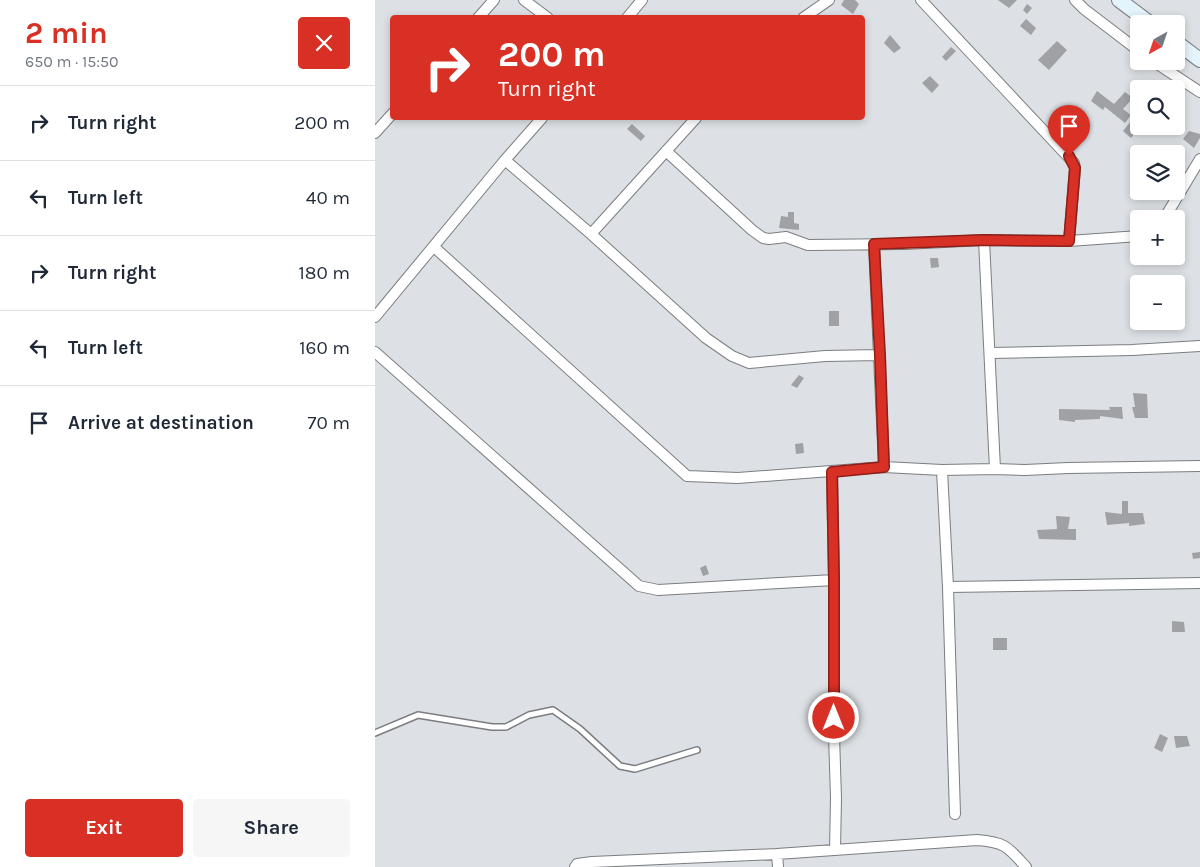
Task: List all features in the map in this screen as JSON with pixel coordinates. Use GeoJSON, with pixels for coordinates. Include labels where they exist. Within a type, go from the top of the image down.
{"type":"FeatureCollection","features":[{"type":"Feature","properties":{"kind":"street"},"geometry":{"type":"LineString","coordinates":[[481,15],[494,0]]}},
{"type":"Feature","properties":{"kind":"street"},"geometry":{"type":"LineString","coordinates":[[524,0],[543,15]]}},
{"type":"Feature","properties":{"kind":"street"},"geometry":{"type":"LineString","coordinates":[[630,15],[642,0]]}},
{"type":"Feature","properties":{"kind":"street"},"geometry":{"type":"LineString","coordinates":[[807,15],[829,0]]}},
{"type":"Feature","properties":{"kind":"street"},"geometry":{"type":"LineString","coordinates":[[921,0],[1074,163],[1069,241]]}},
{"type":"Feature","properties":{"kind":"street"},"geometry":{"type":"LineString","coordinates":[[1075,0],[1130,44]]}},
{"type":"Feature","properties":{"kind":"street"},"geometry":{"type":"LineString","coordinates":[[1119,0],[1139,15]]}},
{"type":"Feature","properties":{"kind":"street"},"geometry":{"type":"LineString","coordinates":[[1185,49],[1200,60]]}},
{"type":"Feature","properties":{"kind":"street"},"geometry":{"type":"LineString","coordinates":[[1167,70],[1200,92]]}},
{"type":"Feature","properties":{"kind":"street"},"geometry":{"type":"LineString","coordinates":[[375,133],[390,116]]}},
{"type":"Feature","properties":{"kind":"street"},"geometry":{"type":"LineString","coordinates":[[375,317],[540,120]]}},
{"type":"Feature","properties":{"kind":"street"},"geometry":{"type":"LineString","coordinates":[[591,234],[694,120]]}},
{"type":"Feature","properties":{"kind":"street"},"geometry":{"type":"LineString","coordinates":[[665,151],[763,238],[786,237],[808,244],[874,244],[984,240],[1069,241],[1130,237]]}},
{"type":"Feature","properties":{"kind":"street"},"geometry":{"type":"LineString","coordinates":[[1169,210],[1200,159]]}},
{"type":"Feature","properties":{"kind":"street"},"geometry":{"type":"LineString","coordinates":[[505,160],[591,234],[706,338],[732,356],[749,363],[825,356],[880,355]]}},
{"type":"Feature","properties":{"kind":"street"},"geometry":{"type":"LineString","coordinates":[[984,240],[995,469]]}},
{"type":"Feature","properties":{"kind":"street"},"geometry":{"type":"LineString","coordinates":[[874,244],[884,467]]}},
{"type":"Feature","properties":{"kind":"street"},"geometry":{"type":"LineString","coordinates":[[434,247],[687,476],[737,478],[884,467],[942,470],[1025,470],[1200,466]]}},
{"type":"Feature","properties":{"kind":"street"},"geometry":{"type":"LineString","coordinates":[[990,353],[1132,350],[1200,346]]}},
{"type":"Feature","properties":{"kind":"street"},"geometry":{"type":"LineString","coordinates":[[375,352],[639,586],[658,590],[834,580]]}},
{"type":"Feature","properties":{"kind":"street"},"geometry":{"type":"LineString","coordinates":[[942,470],[948,587],[955,814]]}},
{"type":"Feature","properties":{"kind":"street"},"geometry":{"type":"LineString","coordinates":[[832,472],[834,735],[837,798],[835,850]]}},
{"type":"Feature","properties":{"kind":"street"},"geometry":{"type":"LineString","coordinates":[[948,587],[1200,583]]}},
{"type":"Feature","properties":{"kind":"street"},"geometry":{"type":"LineString","coordinates":[[575,867],[577,864],[592,865],[777,854],[977,840],[996,842],[1010,850],[1026,867]]}},
{"type":"Feature","properties":{"kind":"street"},"geometry":{"type":"LineString","coordinates":[[777,854],[778,867]]}},
{"type":"Feature","properties":{"kind":"lane"},"geometry":{"type":"LineString","coordinates":[[375,733],[418,715],[492,727],[506,727],[529,715],[553,710],[580,729],[620,766],[635,769],[697,750]]}},
{"type":"Feature","properties":{"kind":"building"},"geometry":{"type":"Polygon","coordinates":[[[844,0],[855,0],[859,4],[853,14],[841,5],[844,0]]]}},
{"type":"Feature","properties":{"kind":"building"},"geometry":{"type":"Polygon","coordinates":[[[998,0],[1017,0],[1009,8],[998,0]]]}},
{"type":"Feature","properties":{"kind":"building"},"geometry":{"type":"Polygon","coordinates":[[[1027,4],[1032,8],[1027,14],[1023,10],[1027,4]]]}},
{"type":"Feature","properties":{"kind":"building"},"geometry":{"type":"Polygon","coordinates":[[[1026,19],[1036,28],[1031,35],[1020,26],[1026,19]]]}},
{"type":"Feature","properties":{"kind":"building"},"geometry":{"type":"Polygon","coordinates":[[[890,35],[901,48],[894,53],[884,43],[890,35]]]}},
{"type":"Feature","properties":{"kind":"building"},"geometry":{"type":"Polygon","coordinates":[[[1057,41],[1067,50],[1049,70],[1038,60],[1057,41]]]}},
{"type":"Feature","properties":{"kind":"building"},"geometry":{"type":"Polygon","coordinates":[[[951,47],[956,51],[946,61],[942,57],[951,47]]]}},
{"type":"Feature","properties":{"kind":"building"},"geometry":{"type":"Polygon","coordinates":[[[930,76],[939,85],[932,93],[922,83],[930,76]]]}},
{"type":"Feature","properties":{"kind":"building"},"geometry":{"type":"Polygon","coordinates":[[[1097,91],[1114,104],[1125,92],[1130,96],[1130,101],[1123,109],[1130,116],[1125,123],[1105,107],[1103,110],[1091,101],[1097,91]]]}},
{"type":"Feature","properties":{"kind":"building"},"geometry":{"type":"Polygon","coordinates":[[[1130,122],[1130,135],[1133,135],[1131,138],[1123,131],[1130,122]]]}},
{"type":"Feature","properties":{"kind":"building"},"geometry":{"type":"Polygon","coordinates":[[[632,124],[645,136],[641,141],[627,129],[632,124]]]}},
{"type":"Feature","properties":{"kind":"building"},"geometry":{"type":"Polygon","coordinates":[[[1189,131],[1200,134],[1200,138],[1194,148],[1183,139],[1189,131]]]}},
{"type":"Feature","properties":{"kind":"building"},"geometry":{"type":"Polygon","coordinates":[[[788,212],[794,212],[794,223],[799,224],[799,230],[779,228],[781,216],[788,217],[788,212]]]}},
{"type":"Feature","properties":{"kind":"building"},"geometry":{"type":"Polygon","coordinates":[[[930,258],[938,258],[939,267],[931,268],[930,258]]]}},
{"type":"Feature","properties":{"kind":"building"},"geometry":{"type":"Polygon","coordinates":[[[829,311],[839,311],[839,326],[829,326],[829,311]]]}},
{"type":"Feature","properties":{"kind":"building"},"geometry":{"type":"Polygon","coordinates":[[[799,375],[804,378],[797,388],[791,385],[799,375]]]}},
{"type":"Feature","properties":{"kind":"building"},"geometry":{"type":"Polygon","coordinates":[[[1133,393],[1147,394],[1148,418],[1135,418],[1132,407],[1135,407],[1133,393]]]}},
{"type":"Feature","properties":{"kind":"building"},"geometry":{"type":"Polygon","coordinates":[[[1109,407],[1122,407],[1123,419],[1100,416],[1100,419],[1075,420],[1075,422],[1059,420],[1059,409],[1110,410],[1109,407]]]}},
{"type":"Feature","properties":{"kind":"building"},"geometry":{"type":"Polygon","coordinates":[[[803,443],[804,453],[796,454],[795,444],[803,443]]]}},
{"type":"Feature","properties":{"kind":"building"},"geometry":{"type":"Polygon","coordinates":[[[1122,501],[1128,501],[1128,513],[1143,513],[1145,524],[1129,526],[1129,523],[1107,525],[1105,512],[1122,514],[1122,501]]]}},
{"type":"Feature","properties":{"kind":"building"},"geometry":{"type":"Polygon","coordinates":[[[1056,516],[1070,517],[1068,529],[1076,529],[1076,540],[1039,539],[1037,530],[1057,529],[1056,516]]]}},
{"type":"Feature","properties":{"kind":"building"},"geometry":{"type":"Polygon","coordinates":[[[1200,552],[1200,558],[1193,559],[1192,553],[1200,552]]]}},
{"type":"Feature","properties":{"kind":"building"},"geometry":{"type":"Polygon","coordinates":[[[706,565],[709,574],[703,576],[700,568],[706,565]]]}},
{"type":"Feature","properties":{"kind":"building"},"geometry":{"type":"Polygon","coordinates":[[[1172,621],[1184,622],[1185,632],[1172,632],[1172,621]]]}},
{"type":"Feature","properties":{"kind":"building"},"geometry":{"type":"Polygon","coordinates":[[[993,638],[1007,638],[1007,650],[993,650],[993,638]]]}},
{"type":"Feature","properties":{"kind":"building"},"geometry":{"type":"Polygon","coordinates":[[[1160,734],[1168,738],[1162,752],[1154,748],[1160,734]]]}},
{"type":"Feature","properties":{"kind":"building"},"geometry":{"type":"Polygon","coordinates":[[[1174,736],[1187,736],[1190,746],[1176,748],[1174,736]]]}},
{"type":"Feature","properties":{"kind":"route"},"geometry":{"type":"LineString","coordinates":[[834,718],[832,472],[884,467],[874,244],[984,240],[1069,241],[1075,168],[1069,156]]}}]}
